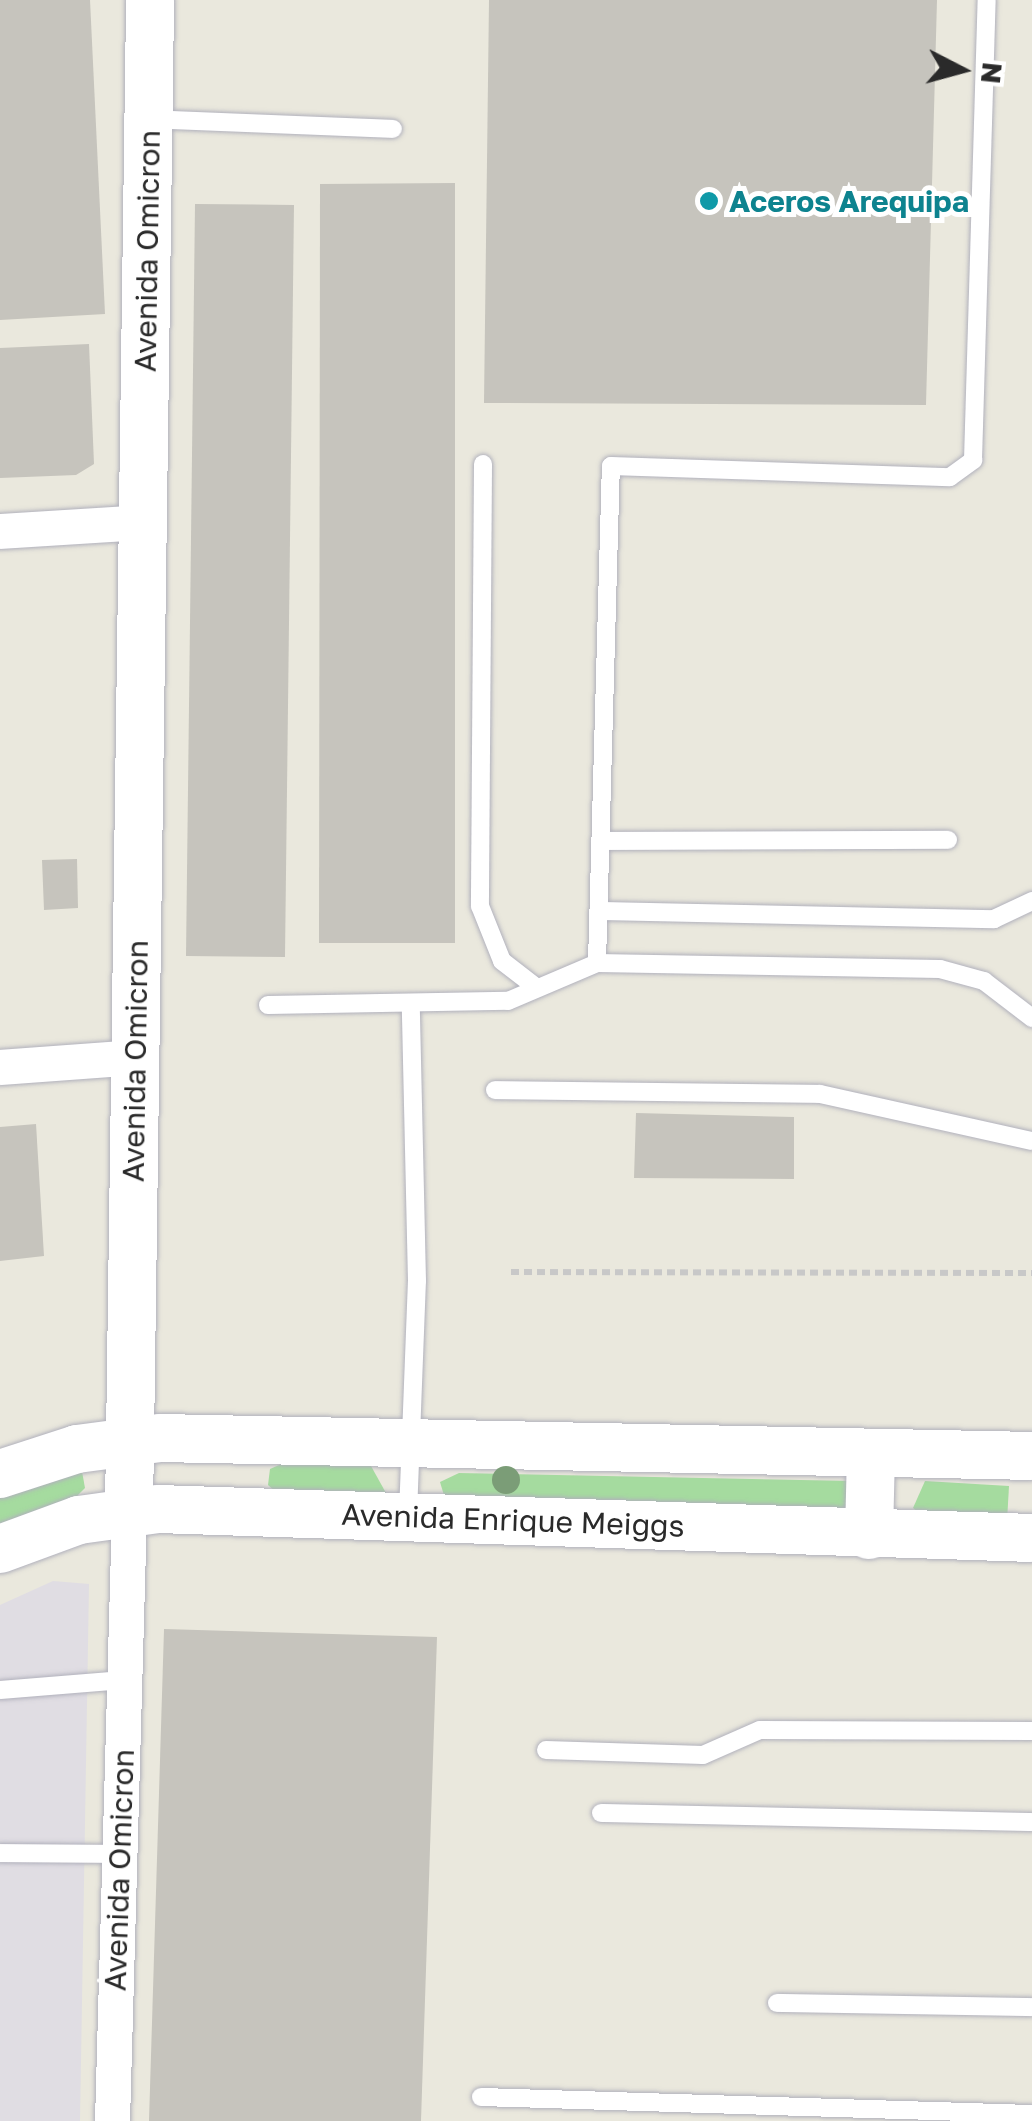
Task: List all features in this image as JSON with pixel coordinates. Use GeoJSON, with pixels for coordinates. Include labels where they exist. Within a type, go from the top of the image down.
{"type":"FeatureCollection","features":[{"type":"Feature","properties":{"kind":"main road","name":"Avenida Omicron"},"geometry":{"type":"LineString","coordinates":[[130,1511],[150,0]]}},
{"type":"Feature","properties":{"kind":"main road"},"geometry":{"type":"LineString","coordinates":[[254,1511],[256,1439]]}},
{"type":"Feature","properties":{"kind":"main road"},"geometry":{"type":"LineString","coordinates":[[0,1474],[130,1440],[256,1439],[1032,1456]]}},
{"type":"Feature","properties":{"kind":"main road"},"geometry":{"type":"LineString","coordinates":[[869,1534],[871,1453]]}},
{"type":"Feature","properties":{"kind":"main road","name":"Avenida Enrique Meiggs"},"geometry":{"type":"LineString","coordinates":[[0,1549],[130,1511],[408,1514],[1032,1538]]}},
{"type":"Feature","properties":{"kind":"street"},"geometry":{"type":"LineString","coordinates":[[0,530],[144,522]]}},
{"type":"Feature","properties":{"kind":"street"},"geometry":{"type":"LineString","coordinates":[[0,1067],[136,1056]]}},
{"type":"Feature","properties":{"kind":"street","name":"Avenida Omicron"},"geometry":{"type":"LineString","coordinates":[[112,2121],[130,1511]]}},
{"type":"Feature","properties":{"kind":"lane"},"geometry":{"type":"LineString","coordinates":[[597,964],[602,911],[611,466],[950,478],[973,460],[986,0]]}},
{"type":"Feature","properties":{"kind":"lane"},"geometry":{"type":"LineString","coordinates":[[148,119],[393,129]]}},
{"type":"Feature","properties":{"kind":"lane"},"geometry":{"type":"LineString","coordinates":[[483,464],[480,906],[502,961],[537,988]]}},
{"type":"Feature","properties":{"kind":"lane"},"geometry":{"type":"LineString","coordinates":[[603,841],[948,840]]}},
{"type":"Feature","properties":{"kind":"lane"},"geometry":{"type":"LineString","coordinates":[[602,911],[994,918],[1032,901]]}},
{"type":"Feature","properties":{"kind":"lane"},"geometry":{"type":"LineString","coordinates":[[268,1005],[411,1006],[508,1000],[597,964],[940,969],[984,981],[1032,1018]]}},
{"type":"Feature","properties":{"kind":"lane"},"geometry":{"type":"LineString","coordinates":[[408,1514],[411,1006]]}},
{"type":"Feature","properties":{"kind":"lane"},"geometry":{"type":"LineString","coordinates":[[495,1090],[820,1094],[1032,1141]]}},
{"type":"Feature","properties":{"kind":"lane"},"geometry":{"type":"LineString","coordinates":[[0,1690],[124,1680]]}},
{"type":"Feature","properties":{"kind":"lane"},"geometry":{"type":"LineString","coordinates":[[546,1750],[702,1756],[760,1730],[1032,1730]]}},
{"type":"Feature","properties":{"kind":"lane"},"geometry":{"type":"LineString","coordinates":[[601,1814],[1032,1822]]}},
{"type":"Feature","properties":{"kind":"lane"},"geometry":{"type":"LineString","coordinates":[[0,1853],[119,1854]]}},
{"type":"Feature","properties":{"kind":"lane"},"geometry":{"type":"LineString","coordinates":[[777,2003],[1032,2007]]}},
{"type":"Feature","properties":{"kind":"lane"},"geometry":{"type":"LineString","coordinates":[[481,2097],[1032,2114]]}},
{"type":"Feature","properties":{"kind":"path"},"geometry":{"type":"LineString","coordinates":[[511,1272],[1032,1273]]}},
{"type":"Feature","properties":{"kind":"shaded area"},"geometry":{"type":"Polygon","coordinates":[[[53,1581],[89,1584],[80,2121],[0,2121],[0,1605],[53,1581]]]}},
{"type":"Feature","properties":{"kind":"green space"},"geometry":{"type":"Polygon","coordinates":[[[288,1461],[371,1466],[386,1493],[286,1501],[268,1485],[270,1469],[288,1461]]]}},
{"type":"Feature","properties":{"kind":"green space"},"geometry":{"type":"Polygon","coordinates":[[[81,1466],[85,1488],[67,1506],[0,1534],[0,1489],[81,1466]]]}},
{"type":"Feature","properties":{"kind":"green space"},"geometry":{"type":"Polygon","coordinates":[[[459,1473],[853,1481],[852,1513],[446,1502],[440,1482],[459,1473]]]}},
{"type":"Feature","properties":{"kind":"green space"},"geometry":{"type":"Polygon","coordinates":[[[925,1481],[1009,1486],[1007,1521],[923,1516],[913,1508],[925,1481]]]}},
{"type":"Feature","properties":{"kind":"building"},"geometry":{"type":"Polygon","coordinates":[[[0,0],[90,0],[105,314],[0,320],[0,0]]]}},
{"type":"Feature","properties":{"kind":"building","name":"Aceros Arequipa"},"geometry":{"type":"Polygon","coordinates":[[[489,0],[937,0],[926,405],[484,403],[489,0]]]}},
{"type":"Feature","properties":{"kind":"building"},"geometry":{"type":"Polygon","coordinates":[[[455,183],[455,943],[319,943],[320,184],[455,183]]]}},
{"type":"Feature","properties":{"kind":"building"},"geometry":{"type":"Polygon","coordinates":[[[195,204],[294,205],[285,957],[186,956],[195,204]]]}},
{"type":"Feature","properties":{"kind":"building"},"geometry":{"type":"Polygon","coordinates":[[[89,344],[94,464],[76,475],[0,478],[0,348],[89,344]]]}},
{"type":"Feature","properties":{"kind":"building"},"geometry":{"type":"Polygon","coordinates":[[[77,859],[78,908],[44,910],[42,860],[77,859]]]}},
{"type":"Feature","properties":{"kind":"building"},"geometry":{"type":"Polygon","coordinates":[[[636,1113],[794,1117],[794,1179],[634,1178],[636,1113]]]}},
{"type":"Feature","properties":{"kind":"building"},"geometry":{"type":"Polygon","coordinates":[[[36,1124],[44,1256],[0,1261],[0,1127],[36,1124]]]}},
{"type":"Feature","properties":{"kind":"building"},"geometry":{"type":"Polygon","coordinates":[[[164,1629],[437,1637],[421,2121],[149,2121],[164,1629]]]}},
{"type":"Feature","properties":{"kind":"place","name":"Aceros Arequipa"},"geometry":{"type":"Point","coordinates":[709,201]}}]}
